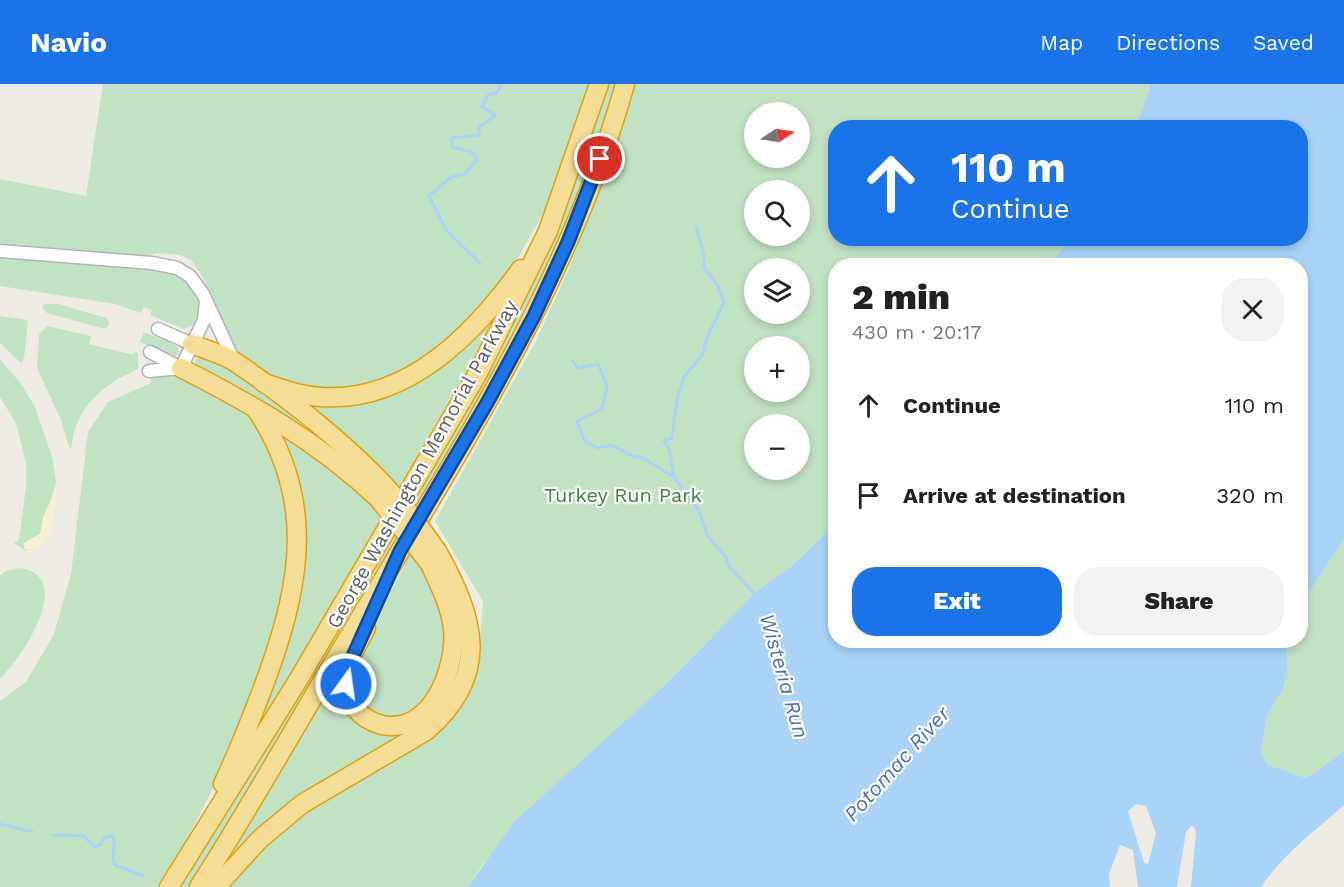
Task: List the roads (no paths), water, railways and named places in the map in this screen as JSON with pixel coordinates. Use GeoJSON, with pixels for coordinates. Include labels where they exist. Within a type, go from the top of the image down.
{"type":"FeatureCollection","features":[{"type":"Feature","properties":{"kind":"highway","name":"George Washington Memorial Parkway"},"geometry":{"type":"LineString","coordinates":[[168,887],[297,682],[435,448],[500,331],[548,231],[599,84]]}},
{"type":"Feature","properties":{"kind":"highway","name":"George Washington Memorial Parkway"},"geometry":{"type":"LineString","coordinates":[[199,887],[487,403],[534,316],[581,212],[625,84]]}},
{"type":"Feature","properties":{"kind":"highway"},"geometry":{"type":"LineString","coordinates":[[264,383],[305,396],[348,396],[376,390],[419,370],[454,346],[484,317],[548,231]]}},
{"type":"Feature","properties":{"kind":"highway"},"geometry":{"type":"LineString","coordinates":[[192,344],[235,363],[320,425],[382,492],[433,557],[460,595],[470,629],[469,663],[458,695],[438,720],[411,742],[326,789],[280,821],[216,887]]}},
{"type":"Feature","properties":{"kind":"highway"},"geometry":{"type":"LineString","coordinates":[[181,368],[315,444],[382,492]]}},
{"type":"Feature","properties":{"kind":"highway"},"geometry":{"type":"LineString","coordinates":[[186,861],[253,716],[281,637],[295,582],[298,538],[292,489],[274,438],[256,409]]}},
{"type":"Feature","properties":{"kind":"highway"},"geometry":{"type":"LineString","coordinates":[[400,551],[346,674],[351,702],[358,711],[374,723],[396,726],[415,719],[435,698],[448,670],[453,627],[433,557]]}},
{"type":"Feature","properties":{"kind":"street"},"geometry":{"type":"LineString","coordinates":[[0,251],[170,265],[190,276],[206,300],[235,363]]}},
{"type":"Feature","properties":{"kind":"street"},"geometry":{"type":"LineString","coordinates":[[181,368],[204,320],[206,300]]}},
{"type":"Feature","properties":{"kind":"street"},"geometry":{"type":"LineString","coordinates":[[158,329],[192,344]]}},
{"type":"Feature","properties":{"kind":"street"},"geometry":{"type":"LineString","coordinates":[[150,352],[181,368]]}},
{"type":"Feature","properties":{"kind":"street"},"geometry":{"type":"LineString","coordinates":[[149,371],[181,368]]}},
{"type":"Feature","properties":{"kind":"water"},"geometry":{"type":"Polygon","coordinates":[[[1151,84],[1344,84],[1344,539],[1308,594],[1308,258],[1054,258],[1065,246],[1308,246],[1308,120],[1138,120],[1151,84]]]}},
{"type":"Feature","properties":{"kind":"water","name":"Potomac River"},"geometry":{"type":"Polygon","coordinates":[[[828,531],[828,648],[1287,648],[1287,673],[1282,691],[1267,715],[1261,753],[1268,766],[1307,778],[1344,751],[1344,805],[1289,853],[1261,887],[1191,887],[1196,833],[1194,827],[1191,826],[1186,832],[1177,887],[1138,887],[1133,850],[1120,845],[1109,874],[1110,887],[468,887],[515,821],[666,684],[758,590],[793,565],[828,531]],[[1136,804],[1128,811],[1144,863],[1148,864],[1156,833],[1146,806],[1136,804]]]}},
{"type":"Feature","properties":{"kind":"waterway","name":"Wisteria Run"},"geometry":{"type":"LineString","coordinates":[[480,263],[446,230],[429,196],[451,177],[465,174],[477,160],[472,152],[453,147],[451,138],[479,135],[479,127],[496,115],[482,107],[488,95],[497,93],[501,84]]}},
{"type":"Feature","properties":{"kind":"waterway"},"geometry":{"type":"LineString","coordinates":[[674,477],[669,449],[664,441],[672,438],[677,400],[684,377],[703,354],[706,340],[724,302],[717,284],[704,268],[704,255],[696,227]]}},
{"type":"Feature","properties":{"kind":"waterway","name":"Wisteria Run"},"geometry":{"type":"LineString","coordinates":[[573,361],[578,368],[598,364],[607,386],[602,409],[577,421],[584,440],[597,448],[612,445],[632,456],[643,458],[674,477],[699,511],[707,535],[726,557],[729,567],[758,597]]}},
{"type":"Feature","properties":{"kind":"waterway"},"geometry":{"type":"LineString","coordinates":[[0,824],[33,832]]}},
{"type":"Feature","properties":{"kind":"waterway"},"geometry":{"type":"LineString","coordinates":[[54,835],[84,836],[94,847],[100,845],[105,837],[113,836],[115,865],[144,876]]}},
{"type":"Feature","properties":{"kind":"park label","name":"Turkey Run Park"},"geometry":{"type":"Point","coordinates":[623,495]}}]}
